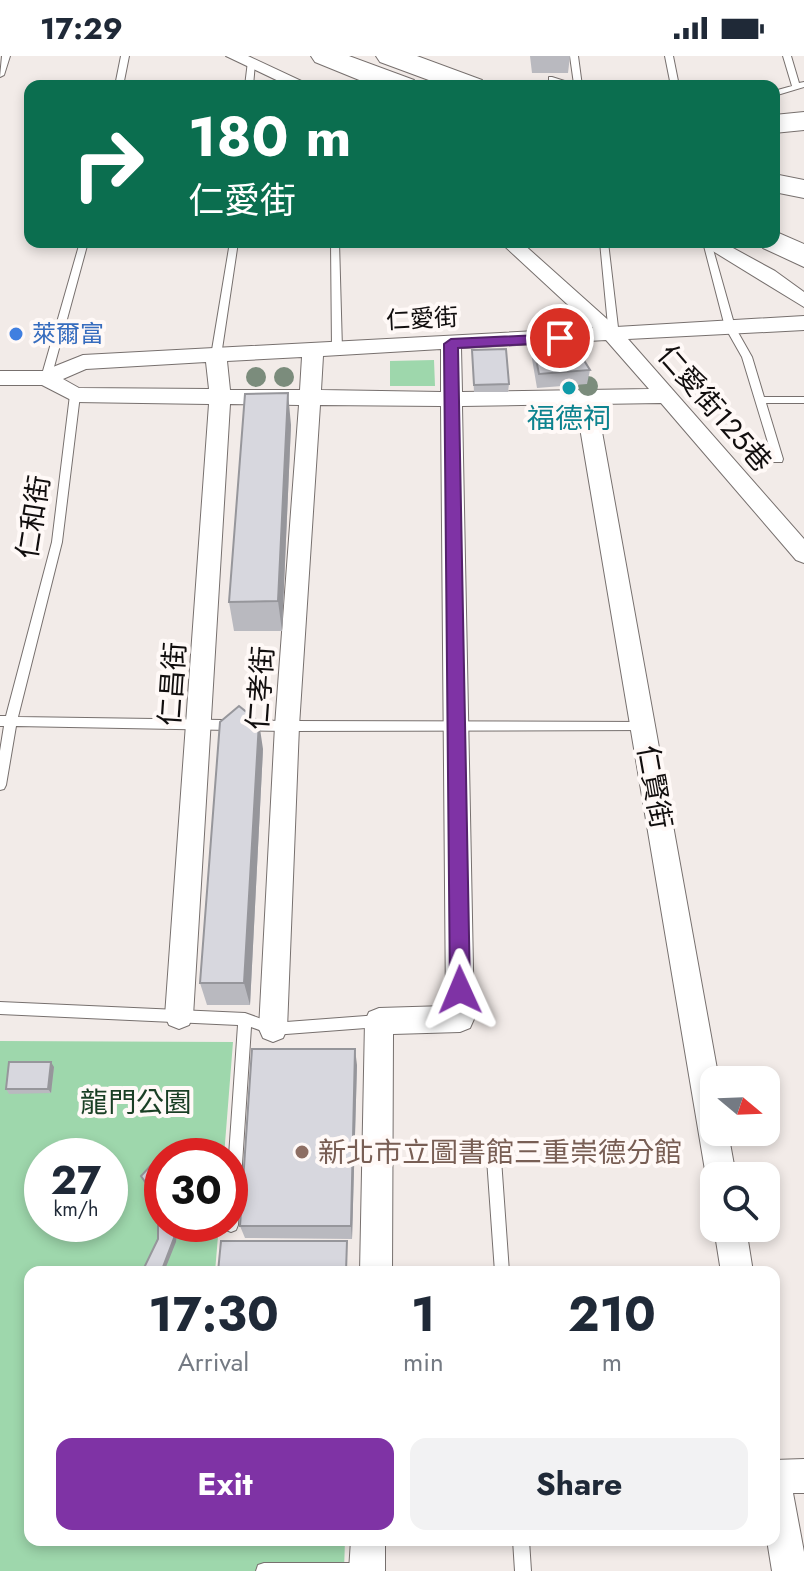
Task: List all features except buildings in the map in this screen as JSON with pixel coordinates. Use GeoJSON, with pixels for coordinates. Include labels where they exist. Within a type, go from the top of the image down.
{"type":"FeatureCollection","features":[{"type":"Feature","properties":{"kind":"highway"},"geometry":{"type":"LineString","coordinates":[[325,56],[380,80]]}},
{"type":"Feature","properties":{"kind":"highway"},"geometry":{"type":"LineString","coordinates":[[390,56],[456,80]]}},
{"type":"Feature","properties":{"kind":"highway"},"geometry":{"type":"LineString","coordinates":[[366,74],[385,80]]}},
{"type":"Feature","properties":{"kind":"highway"},"geometry":{"type":"LineString","coordinates":[[780,123],[804,121]]}},
{"type":"Feature","properties":{"kind":"highway"},"geometry":{"type":"LineString","coordinates":[[780,164],[804,169]]}},
{"type":"Feature","properties":{"kind":"highway"},"geometry":{"type":"LineString","coordinates":[[780,184],[804,189]]}},
{"type":"Feature","properties":{"kind":"highway"},"geometry":{"type":"LineString","coordinates":[[780,244],[804,257]]}},
{"type":"Feature","properties":{"kind":"street"},"geometry":{"type":"LineString","coordinates":[[234,56],[289,80]]}},
{"type":"Feature","properties":{"kind":"street","name":"仁愛街125巷"},"geometry":{"type":"LineString","coordinates":[[517,248],[614,336],[804,554]]}},
{"type":"Feature","properties":{"kind":"street"},"geometry":{"type":"LineString","coordinates":[[719,248],[768,275],[804,301]]}},
{"type":"Feature","properties":{"kind":"street","name":"仁愛街"},"geometry":{"type":"LineString","coordinates":[[0,378],[46,378],[83,362],[614,336],[804,323]]}},
{"type":"Feature","properties":{"kind":"street"},"geometry":{"type":"LineString","coordinates":[[376,1266],[379,1021],[460,1019],[451,344]]}},
{"type":"Feature","properties":{"kind":"street","name":"仁孝街"},"geometry":{"type":"LineString","coordinates":[[273,1029],[287,726],[310,396],[325,350]]}},
{"type":"Feature","properties":{"kind":"street","name":"仁昌街"},"geometry":{"type":"LineString","coordinates":[[179,1016],[220,395],[216,356]]}},
{"type":"Feature","properties":{"kind":"street"},"geometry":{"type":"LineString","coordinates":[[46,378],[75,395],[450,399],[666,396]]}},
{"type":"Feature","properties":{"kind":"street","name":"仁賢街"},"geometry":{"type":"LineString","coordinates":[[585,398],[719,1162]]}},
{"type":"Feature","properties":{"kind":"street"},"geometry":{"type":"LineString","coordinates":[[732,1242],[736,1266]]}},
{"type":"Feature","properties":{"kind":"street"},"geometry":{"type":"LineString","coordinates":[[780,1477],[804,1476]]}},
{"type":"Feature","properties":{"kind":"street"},"geometry":{"type":"LineString","coordinates":[[780,1518],[790,1571]]}},
{"type":"Feature","properties":{"kind":"street"},"geometry":{"type":"LineString","coordinates":[[367,1571],[368,1546]]}},
{"type":"Feature","properties":{"kind":"lane"},"geometry":{"type":"LineString","coordinates":[[0,75],[6,56]]}},
{"type":"Feature","properties":{"kind":"lane"},"geometry":{"type":"LineString","coordinates":[[120,80],[125,56]]}},
{"type":"Feature","properties":{"kind":"lane"},"geometry":{"type":"LineString","coordinates":[[574,56],[576,80]]}},
{"type":"Feature","properties":{"kind":"lane"},"geometry":{"type":"LineString","coordinates":[[669,56],[674,80]]}},
{"type":"Feature","properties":{"kind":"lane"},"geometry":{"type":"LineString","coordinates":[[780,92],[800,86],[787,56]]}},
{"type":"Feature","properties":{"kind":"lane"},"geometry":{"type":"LineString","coordinates":[[250,80],[251,63]]}},
{"type":"Feature","properties":{"kind":"lane"},"geometry":{"type":"LineString","coordinates":[[46,378],[82,248]]}},
{"type":"Feature","properties":{"kind":"lane"},"geometry":{"type":"LineString","coordinates":[[216,356],[233,248]]}},
{"type":"Feature","properties":{"kind":"lane"},"geometry":{"type":"LineString","coordinates":[[325,350],[334,248]]}},
{"type":"Feature","properties":{"kind":"lane"},"geometry":{"type":"LineString","coordinates":[[605,248],[614,336]]}},
{"type":"Feature","properties":{"kind":"lane"},"geometry":{"type":"LineString","coordinates":[[710,248],[730,327],[747,357],[778,459]]}},
{"type":"Feature","properties":{"kind":"lane","name":"仁和街"},"geometry":{"type":"LineString","coordinates":[[0,785],[5,721],[57,542],[75,395]]}},
{"type":"Feature","properties":{"kind":"lane"},"geometry":{"type":"LineString","coordinates":[[759,400],[804,400]]}},
{"type":"Feature","properties":{"kind":"lane"},"geometry":{"type":"LineString","coordinates":[[5,721],[644,727]]}},
{"type":"Feature","properties":{"kind":"lane"},"geometry":{"type":"LineString","coordinates":[[0,1008],[245,1019],[273,1029],[379,1021]]}},
{"type":"Feature","properties":{"kind":"lane"},"geometry":{"type":"LineString","coordinates":[[237,1138],[245,1019]]}},
{"type":"Feature","properties":{"kind":"lane"},"geometry":{"type":"LineString","coordinates":[[494,1159],[502,1266]]}},
{"type":"Feature","properties":{"kind":"lane"},"geometry":{"type":"LineString","coordinates":[[521,1546],[523,1571]]}},
{"type":"Feature","properties":{"kind":"lane"},"geometry":{"type":"LineString","coordinates":[[264,1571],[367,1571]]}},
{"type":"Feature","properties":{"kind":"green space"},"geometry":{"type":"Polygon","coordinates":[[[434,360],[435,386],[390,386],[390,361],[434,360]]]}},
{"type":"Feature","properties":{"kind":"green space","name":"龍門公園"},"geometry":{"type":"Polygon","coordinates":[[[0,1041],[233,1042],[225,1138],[144,1138],[144,1242],[218,1242],[216,1266],[24,1266],[24,1546],[345,1546],[344,1571],[0,1571],[0,1041]]]}},
{"type":"Feature","properties":{"kind":"place","name":"萊爾富"},"geometry":{"type":"Point","coordinates":[16,334]}},
{"type":"Feature","properties":{"kind":"place","name":"福德祠"},"geometry":{"type":"Point","coordinates":[569,388]}},
{"type":"Feature","properties":{"kind":"place","name":"新北市立圖書館三重崇德分館"},"geometry":{"type":"Point","coordinates":[302,1152]}},
{"type":"Feature","properties":{"kind":"route"},"geometry":{"type":"LineString","coordinates":[[460,990],[451,344],[560,338]]}}]}
